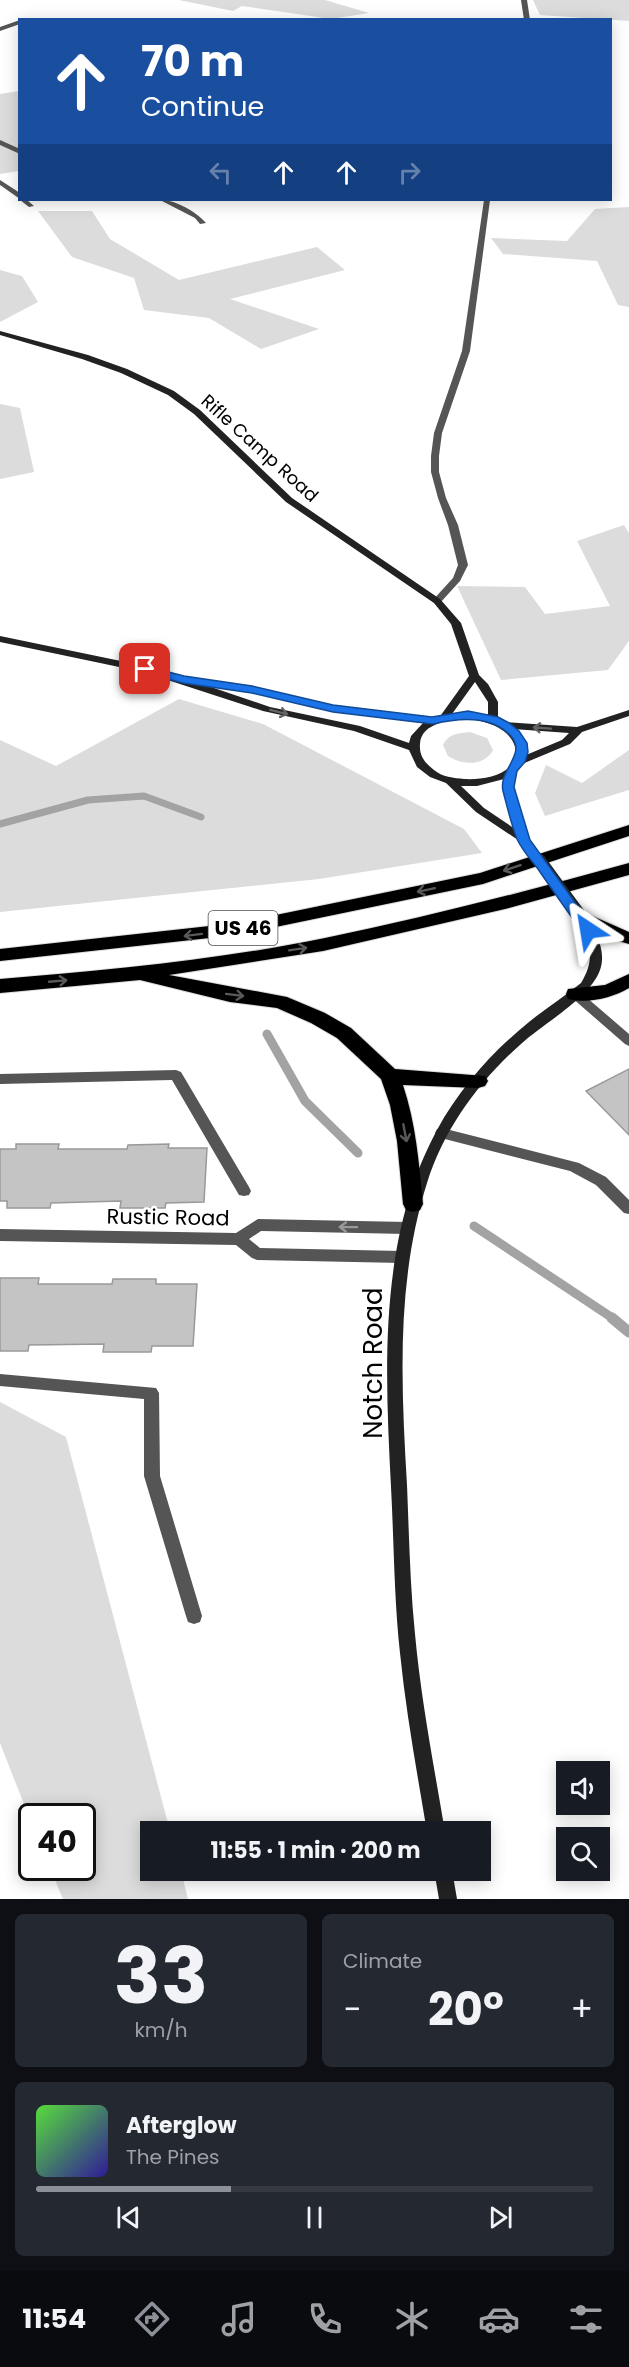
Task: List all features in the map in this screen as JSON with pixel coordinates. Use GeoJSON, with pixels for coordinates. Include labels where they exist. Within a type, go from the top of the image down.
{"type":"FeatureCollection","features":[{"type":"Feature","properties":{"kind":"highway","name":"US 46"},"geometry":{"type":"LineString","coordinates":[[0,955],[237,929],[483,878],[629,830]]}},
{"type":"Feature","properties":{"kind":"highway","name":"US 46"},"geometry":{"type":"LineString","coordinates":[[0,986],[137,974],[323,945],[505,903],[629,869]]}},
{"type":"Feature","properties":{"kind":"highway"},"geometry":{"type":"LineString","coordinates":[[581,917],[616,935],[629,938]]}},
{"type":"Feature","properties":{"kind":"highway"},"geometry":{"type":"LineString","coordinates":[[137,974],[230,995],[280,1002],[318,1018],[344,1033],[390,1076],[400,1105],[407,1141],[413,1204]]}},
{"type":"Feature","properties":{"kind":"highway"},"geometry":{"type":"LineString","coordinates":[[575,994],[609,991],[629,980]]}},
{"type":"Feature","properties":{"kind":"highway"},"geometry":{"type":"LineString","coordinates":[[390,1076],[422,1080],[478,1081]]}},
{"type":"Feature","properties":{"kind":"street"},"geometry":{"type":"LineString","coordinates":[[524,0],[527,18]]}},
{"type":"Feature","properties":{"kind":"street"},"geometry":{"type":"LineString","coordinates":[[0,29],[18,23]]}},
{"type":"Feature","properties":{"kind":"street"},"geometry":{"type":"LineString","coordinates":[[0,142],[18,151]]}},
{"type":"Feature","properties":{"kind":"street"},"geometry":{"type":"LineString","coordinates":[[0,182],[18,196]]}},
{"type":"Feature","properties":{"kind":"street"},"geometry":{"type":"LineString","coordinates":[[25,201],[31,206]]}},
{"type":"Feature","properties":{"kind":"street"},"geometry":{"type":"LineString","coordinates":[[165,201],[197,217],[202,223]]}},
{"type":"Feature","properties":{"kind":"street"},"geometry":{"type":"LineString","coordinates":[[437,602],[457,579],[463,565],[453,525],[435,472],[435,456],[438,433],[466,351],[487,201]]}},
{"type":"Feature","properties":{"kind":"street","name":"Rifle Camp Road"},"geometry":{"type":"LineString","coordinates":[[0,333],[85,357],[124,371],[171,393],[197,412],[289,500],[437,602],[456,623],[474,676],[484,686],[493,702],[494,720]]}},
{"type":"Feature","properties":{"kind":"street"},"geometry":{"type":"LineString","coordinates":[[0,639],[145,669],[267,709],[356,728],[412,748]]}},
{"type":"Feature","properties":{"kind":"street"},"geometry":{"type":"LineString","coordinates":[[445,717],[474,676]]}},
{"type":"Feature","properties":{"kind":"street"},"geometry":{"type":"LineString","coordinates":[[183,680],[252,689],[333,708],[433,721]]}},
{"type":"Feature","properties":{"kind":"street"},"geometry":{"type":"LineString","coordinates":[[505,725],[578,730],[629,713]]}},
{"type":"Feature","properties":{"kind":"street"},"geometry":{"type":"LineString","coordinates":[[515,766],[522,752],[521,743],[515,733],[494,720],[468,715],[445,717],[421,728],[414,737],[412,748],[419,764],[437,776],[469,783],[489,781],[566,742],[578,730]]}},
{"type":"Feature","properties":{"kind":"street","name":"Notch Road"},"geometry":{"type":"LineString","coordinates":[[515,766],[508,787],[524,840]]}},
{"type":"Feature","properties":{"kind":"street","name":"Notch Road"},"geometry":{"type":"LineString","coordinates":[[434,1821],[418,1727],[406,1633],[402,1566],[394,1314],[407,1228],[426,1167],[442,1133],[478,1081],[526,1031],[575,994],[592,976],[597,955],[595,943],[581,917],[524,840],[480,810],[449,780]]}},
{"type":"Feature","properties":{"kind":"street"},"geometry":{"type":"LineString","coordinates":[[575,994],[629,1041]]}},
{"type":"Feature","properties":{"kind":"street","name":"Rustic Road"},"geometry":{"type":"LineString","coordinates":[[0,1079],[176,1075],[244,1191]]}},
{"type":"Feature","properties":{"kind":"street"},"geometry":{"type":"LineString","coordinates":[[442,1133],[574,1167],[601,1181],[629,1209]]}},
{"type":"Feature","properties":{"kind":"street"},"geometry":{"type":"LineString","coordinates":[[239,1239],[258,1225],[407,1228]]}},
{"type":"Feature","properties":{"kind":"street","name":"Rustic Road"},"geometry":{"type":"LineString","coordinates":[[0,1235],[239,1239],[257,1254],[402,1257]]}},
{"type":"Feature","properties":{"kind":"street"},"geometry":{"type":"LineString","coordinates":[[0,1380],[151,1393],[152,1476],[194,1616]]}},
{"type":"Feature","properties":{"kind":"street"},"geometry":{"type":"LineString","coordinates":[[445,1881],[448,1899]]}},
{"type":"Feature","properties":{"kind":"shaded area"},"geometry":{"type":"Polygon","coordinates":[[[179,0],[325,0],[369,13],[324,18],[242,6],[233,11],[179,0]]]}},
{"type":"Feature","properties":{"kind":"shaded area"},"geometry":{"type":"Polygon","coordinates":[[[533,0],[629,0],[629,21],[612,20],[612,18],[540,15],[533,0]]]}},
{"type":"Feature","properties":{"kind":"shaded area"},"geometry":{"type":"Polygon","coordinates":[[[18,91],[18,171],[0,174],[0,94],[18,91]]]}},
{"type":"Feature","properties":{"kind":"shaded area"},"geometry":{"type":"Polygon","coordinates":[[[629,207],[629,307],[618,305],[597,261],[503,254],[491,238],[567,241],[595,209],[629,207]]]}},
{"type":"Feature","properties":{"kind":"shaded area"},"geometry":{"type":"Polygon","coordinates":[[[38,211],[92,211],[110,239],[179,280],[317,247],[345,270],[230,299],[319,329],[261,349],[209,318],[144,310],[134,278],[72,257],[38,211]]]}},
{"type":"Feature","properties":{"kind":"shaded area"},"geometry":{"type":"Polygon","coordinates":[[[0,270],[22,276],[38,302],[0,322],[0,270]]]}},
{"type":"Feature","properties":{"kind":"shaded area"},"geometry":{"type":"Polygon","coordinates":[[[0,404],[20,408],[34,472],[0,479],[0,404]]]}},
{"type":"Feature","properties":{"kind":"shaded area"},"geometry":{"type":"Polygon","coordinates":[[[624,525],[629,533],[629,641],[608,670],[501,680],[457,586],[525,587],[545,614],[610,606],[577,541],[624,525]]]}},
{"type":"Feature","properties":{"kind":"shaded area"},"geometry":{"type":"Polygon","coordinates":[[[179,699],[263,724],[464,829],[482,853],[319,879],[0,912],[0,740],[56,766],[179,699]]]}},
{"type":"Feature","properties":{"kind":"shaded area"},"geometry":{"type":"Polygon","coordinates":[[[470,732],[487,738],[493,750],[489,756],[478,762],[466,763],[448,756],[443,745],[448,738],[470,732]]]}},
{"type":"Feature","properties":{"kind":"shaded area"},"geometry":{"type":"Polygon","coordinates":[[[629,750],[629,790],[545,816],[535,793],[546,765],[582,783],[629,750]]]}},
{"type":"Feature","properties":{"kind":"shaded area"},"geometry":{"type":"Polygon","coordinates":[[[0,1402],[66,1437],[167,1821],[140,1821],[140,1881],[184,1881],[188,1899],[63,1899],[55,1881],[96,1881],[96,1803],[24,1803],[0,1743],[0,1402]]]}},
{"type":"Feature","properties":{"kind":"building"},"geometry":{"type":"Polygon","coordinates":[[[629,1069],[629,1135],[586,1091],[629,1069]]]}},
{"type":"Feature","properties":{"kind":"building"},"geometry":{"type":"Polygon","coordinates":[[[16,1144],[59,1144],[58,1149],[127,1149],[128,1145],[169,1144],[168,1148],[207,1148],[204,1202],[166,1203],[165,1208],[120,1208],[121,1201],[51,1203],[50,1208],[7,1208],[7,1201],[0,1201],[0,1149],[16,1149],[16,1144]]]}},
{"type":"Feature","properties":{"kind":"building"},"geometry":{"type":"Polygon","coordinates":[[[0,1278],[39,1278],[38,1284],[112,1284],[113,1279],[156,1279],[156,1284],[197,1284],[193,1346],[152,1346],[151,1352],[103,1352],[104,1344],[29,1345],[28,1351],[0,1351],[0,1278]]]}},
{"type":"Feature","properties":{"kind":"waterway"},"geometry":{"type":"LineString","coordinates":[[0,824],[88,800],[144,796],[201,817]]}},
{"type":"Feature","properties":{"kind":"waterway"},"geometry":{"type":"LineString","coordinates":[[267,1034],[305,1101],[358,1153]]}},
{"type":"Feature","properties":{"kind":"waterway"},"geometry":{"type":"LineString","coordinates":[[474,1226],[614,1319]]}},
{"type":"Feature","properties":{"kind":"waterway"},"geometry":{"type":"LineString","coordinates":[[612,1318],[629,1332]]}},
{"type":"Feature","properties":{"kind":"route"},"geometry":{"type":"LineString","coordinates":[[145,669],[183,680],[252,689],[333,708],[433,721],[456,715],[480,716],[505,725],[515,733],[521,743],[522,752],[519,762],[512,770],[508,787],[524,840],[581,917],[588,930]]}}]}
